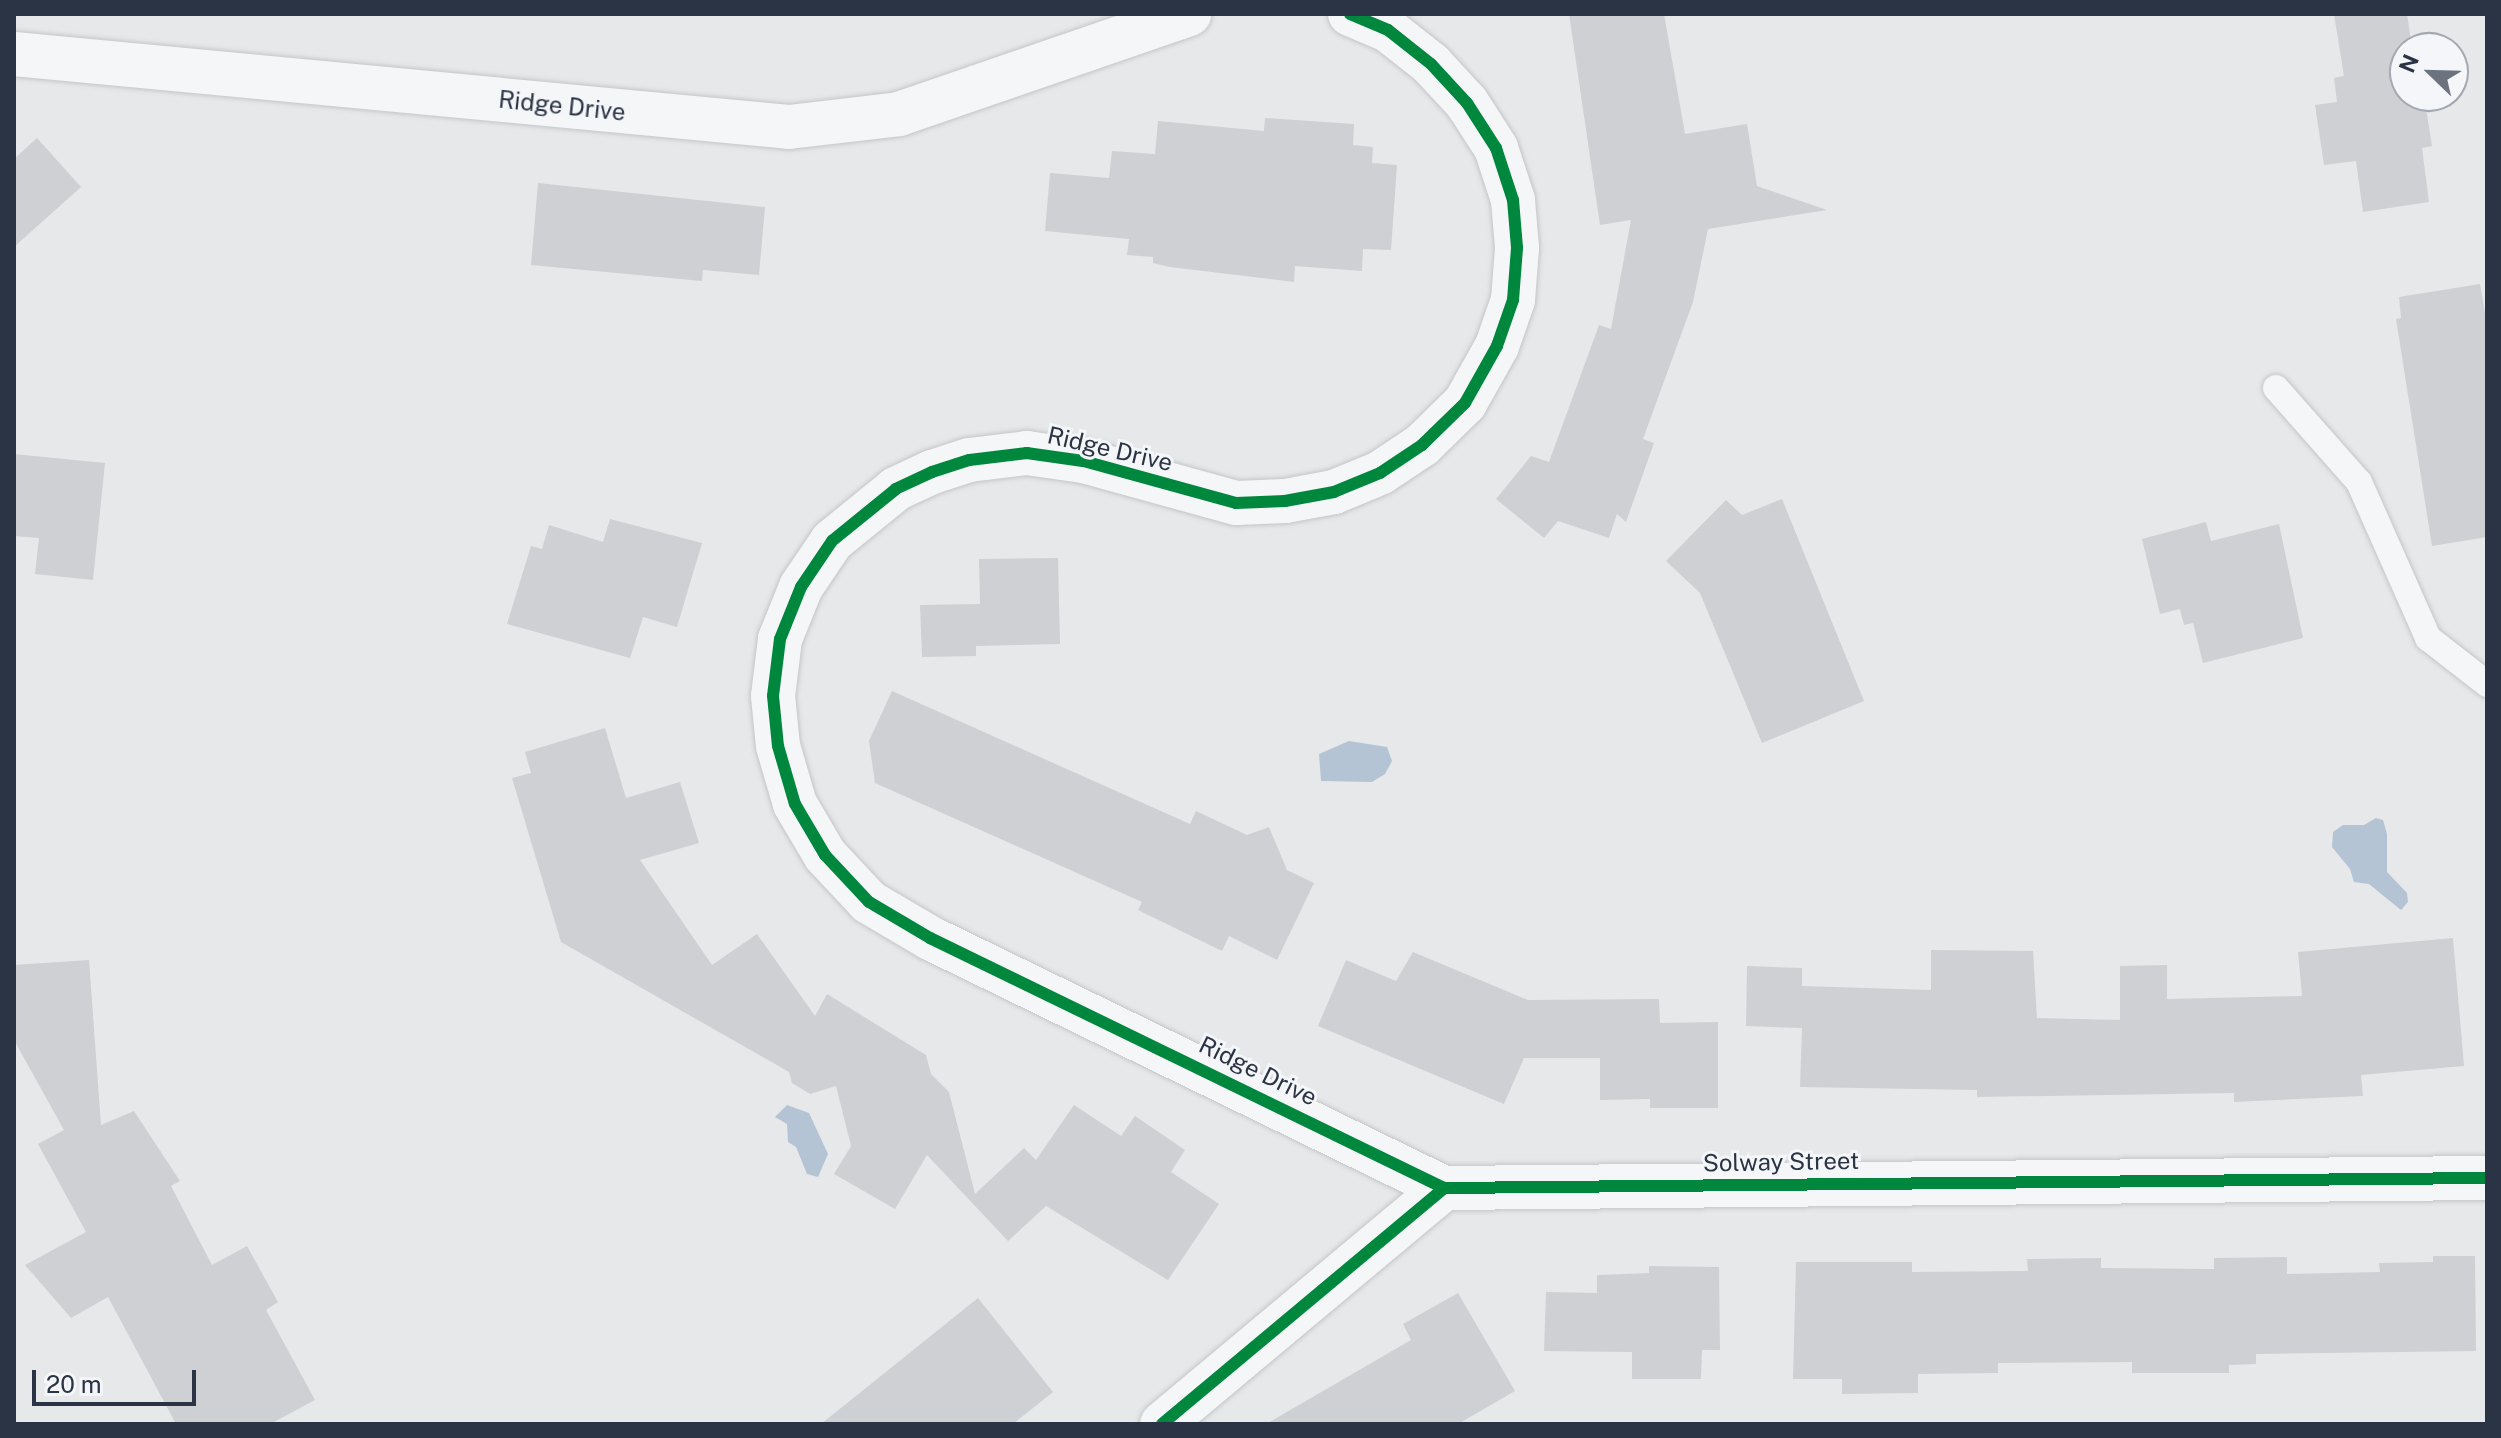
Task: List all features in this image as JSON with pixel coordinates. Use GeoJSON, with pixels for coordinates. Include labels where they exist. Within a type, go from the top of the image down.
{"type":"FeatureCollection","features":[{"type":"Feature","properties":{"kind":"street","name":"Ridge Drive"},"geometry":{"type":"LineString","coordinates":[[14,54],[789,127],[899,114],[1189,14]]}},
{"type":"Feature","properties":{"kind":"street","name":"Ridge Drive"},"geometry":{"type":"LineString","coordinates":[[1350,14],[1388,30],[1431,64],[1467,103],[1496,148],[1513,200],[1517,248],[1513,300],[1497,346],[1465,403],[1422,445],[1380,473],[1334,492],[1285,501],[1236,503],[1083,461],[1027,453],[969,460],[932,472],[896,489],[832,541],[801,587],[780,639],[773,696],[778,746],[795,804],[825,855],[869,902],[930,938],[1444,1188]]}},
{"type":"Feature","properties":{"kind":"street","name":"Solway Street"},"geometry":{"type":"LineString","coordinates":[[1444,1188],[2487,1178]]}},
{"type":"Feature","properties":{"kind":"street"},"geometry":{"type":"LineString","coordinates":[[1162,1424],[1444,1188]]}},
{"type":"Feature","properties":{"kind":"lane"},"geometry":{"type":"LineString","coordinates":[[2276,388],[2359,482],[2428,638],[2487,684]]}},
{"type":"Feature","properties":{"kind":"water"},"geometry":{"type":"Polygon","coordinates":[[[1349,741],[1387,747],[1392,761],[1385,774],[1372,782],[1321,781],[1319,754],[1349,741]]]}},
{"type":"Feature","properties":{"kind":"water"},"geometry":{"type":"Polygon","coordinates":[[[2376,818],[2383,820],[2387,834],[2387,872],[2407,893],[2408,902],[2401,910],[2369,884],[2354,882],[2350,869],[2332,847],[2333,832],[2343,825],[2364,825],[2376,818]]]}},
{"type":"Feature","properties":{"kind":"water"},"geometry":{"type":"Polygon","coordinates":[[[787,1105],[809,1113],[828,1154],[818,1177],[807,1174],[796,1147],[788,1142],[787,1124],[775,1117],[787,1105]]]}},
{"type":"Feature","properties":{"kind":"building"},"geometry":{"type":"Polygon","coordinates":[[[1569,14],[1664,14],[1685,134],[1747,124],[1757,186],[1827,210],[1708,229],[1693,302],[1643,439],[1654,443],[1626,522],[1617,514],[1609,538],[1558,521],[1544,538],[1496,499],[1531,456],[1549,462],[1599,325],[1611,329],[1631,220],[1600,225],[1569,14]]]}},
{"type":"Feature","properties":{"kind":"building"},"geometry":{"type":"Polygon","coordinates":[[[2334,14],[2407,14],[2410,32],[2389,32],[2389,112],[2427,112],[2432,146],[2422,148],[2429,202],[2363,212],[2356,161],[2324,165],[2315,105],[2337,102],[2334,78],[2344,76],[2334,14]]]}},
{"type":"Feature","properties":{"kind":"building"},"geometry":{"type":"Polygon","coordinates":[[[1265,118],[1354,124],[1353,145],[1373,147],[1372,163],[1397,165],[1391,250],[1363,249],[1362,271],[1295,266],[1294,282],[1170,267],[1153,263],[1153,257],[1127,255],[1129,239],[1045,231],[1050,173],[1109,178],[1112,151],[1155,154],[1158,121],[1264,131],[1265,118]]]}},
{"type":"Feature","properties":{"kind":"building"},"geometry":{"type":"Polygon","coordinates":[[[37,138],[81,187],[14,247],[14,159],[37,138]]]}},
{"type":"Feature","properties":{"kind":"building"},"geometry":{"type":"Polygon","coordinates":[[[538,183],[765,207],[759,275],[703,270],[702,281],[531,265],[538,183]]]}},
{"type":"Feature","properties":{"kind":"building"},"geometry":{"type":"Polygon","coordinates":[[[2480,284],[2487,324],[2487,537],[2432,546],[2396,319],[2401,318],[2399,297],[2480,284]]]}},
{"type":"Feature","properties":{"kind":"building"},"geometry":{"type":"Polygon","coordinates":[[[14,454],[105,463],[93,580],[35,574],[39,538],[14,536],[14,454]]]}},
{"type":"Feature","properties":{"kind":"building"},"geometry":{"type":"Polygon","coordinates":[[[1782,499],[1864,701],[1762,743],[1700,593],[1666,561],[1726,500],[1742,515],[1782,499]]]}},
{"type":"Feature","properties":{"kind":"building"},"geometry":{"type":"Polygon","coordinates":[[[610,519],[702,543],[677,627],[643,617],[630,658],[507,624],[531,546],[542,549],[549,525],[603,542],[610,519]]]}},
{"type":"Feature","properties":{"kind":"building"},"geometry":{"type":"Polygon","coordinates":[[[2206,522],[2211,541],[2279,524],[2303,638],[2203,663],[2193,623],[2184,625],[2180,609],[2160,614],[2142,539],[2206,522]]]}},
{"type":"Feature","properties":{"kind":"building"},"geometry":{"type":"Polygon","coordinates":[[[1058,558],[1060,644],[976,646],[976,656],[922,657],[920,605],[980,604],[979,559],[1058,558]]]}},
{"type":"Feature","properties":{"kind":"building"},"geometry":{"type":"Polygon","coordinates":[[[892,691],[1190,824],[1196,811],[1247,835],[1269,827],[1287,870],[1314,883],[1277,960],[1229,936],[1222,951],[1138,910],[1142,902],[875,783],[869,741],[892,691]]]}},
{"type":"Feature","properties":{"kind":"building"},"geometry":{"type":"Polygon","coordinates":[[[605,728],[626,798],[680,782],[699,843],[640,860],[712,965],[757,934],[815,1016],[827,994],[926,1055],[931,1074],[949,1092],[975,1194],[1024,1148],[1036,1160],[1074,1105],[1121,1136],[1135,1116],[1185,1150],[1171,1172],[1219,1204],[1168,1280],[1046,1206],[1008,1241],[927,1155],[895,1209],[834,1174],[851,1146],[836,1086],[810,1094],[792,1083],[789,1072],[561,942],[512,778],[531,773],[525,752],[605,728]]]}},
{"type":"Feature","properties":{"kind":"building"},"geometry":{"type":"Polygon","coordinates":[[[2453,938],[2464,1066],[2361,1075],[2363,1096],[2234,1102],[2234,1093],[1977,1097],[1977,1090],[1800,1087],[1802,1028],[1746,1026],[1747,966],[1802,968],[1802,986],[1931,990],[1931,950],[2033,951],[2037,1018],[2120,1020],[2120,966],[2167,965],[2167,999],[2302,996],[2298,952],[2453,938]]]}},
{"type":"Feature","properties":{"kind":"building"},"geometry":{"type":"Polygon","coordinates":[[[1413,952],[1528,1000],[1659,999],[1660,1023],[1718,1022],[1718,1108],[1650,1108],[1650,1099],[1600,1100],[1600,1058],[1524,1058],[1504,1104],[1318,1026],[1346,960],[1396,981],[1413,952]]]}},
{"type":"Feature","properties":{"kind":"building"},"geometry":{"type":"Polygon","coordinates":[[[89,960],[101,1125],[134,1111],[180,1181],[171,1186],[212,1265],[247,1246],[278,1302],[266,1310],[315,1400],[270,1424],[176,1424],[108,1297],[71,1318],[25,1265],[86,1232],[38,1144],[64,1130],[14,1040],[14,965],[89,960]]]}},
{"type":"Feature","properties":{"kind":"building"},"geometry":{"type":"Polygon","coordinates":[[[2433,1256],[2475,1256],[2476,1351],[2256,1354],[2256,1364],[2229,1365],[2229,1373],[2132,1373],[2132,1362],[1998,1363],[1998,1373],[1918,1374],[1918,1393],[1842,1394],[1842,1379],[1793,1379],[1796,1262],[1912,1262],[1912,1272],[2028,1271],[2027,1259],[2101,1258],[2101,1268],[2214,1269],[2214,1258],[2287,1257],[2287,1274],[2380,1272],[2379,1263],[2433,1262],[2433,1256]]]}},
{"type":"Feature","properties":{"kind":"building"},"geometry":{"type":"Polygon","coordinates":[[[1649,1266],[1719,1267],[1720,1350],[1702,1350],[1701,1379],[1632,1379],[1632,1352],[1544,1351],[1546,1292],[1597,1293],[1597,1275],[1649,1273],[1649,1266]]]}},
{"type":"Feature","properties":{"kind":"building"},"geometry":{"type":"Polygon","coordinates":[[[1458,1293],[1515,1391],[1458,1424],[1266,1424],[1411,1340],[1403,1324],[1458,1293]]]}},
{"type":"Feature","properties":{"kind":"building"},"geometry":{"type":"Polygon","coordinates":[[[978,1298],[1053,1392],[1013,1424],[821,1424],[978,1298]]]}},
{"type":"Feature","properties":{"kind":"cycle path"},"geometry":{"type":"LineString","coordinates":[[1350,14],[1388,30],[1431,64],[1467,103],[1496,148],[1513,200],[1517,248],[1513,300],[1497,346],[1465,403],[1422,445],[1380,473],[1334,492],[1285,501],[1236,503],[1083,461],[1027,453],[969,460],[932,472],[896,489],[832,541],[801,587],[780,639],[773,696],[778,746],[795,804],[825,855],[869,902],[930,938],[1444,1188]]}},
{"type":"Feature","properties":{"kind":"cycle path"},"geometry":{"type":"LineString","coordinates":[[1162,1424],[1444,1188],[2487,1178]]}}]}
